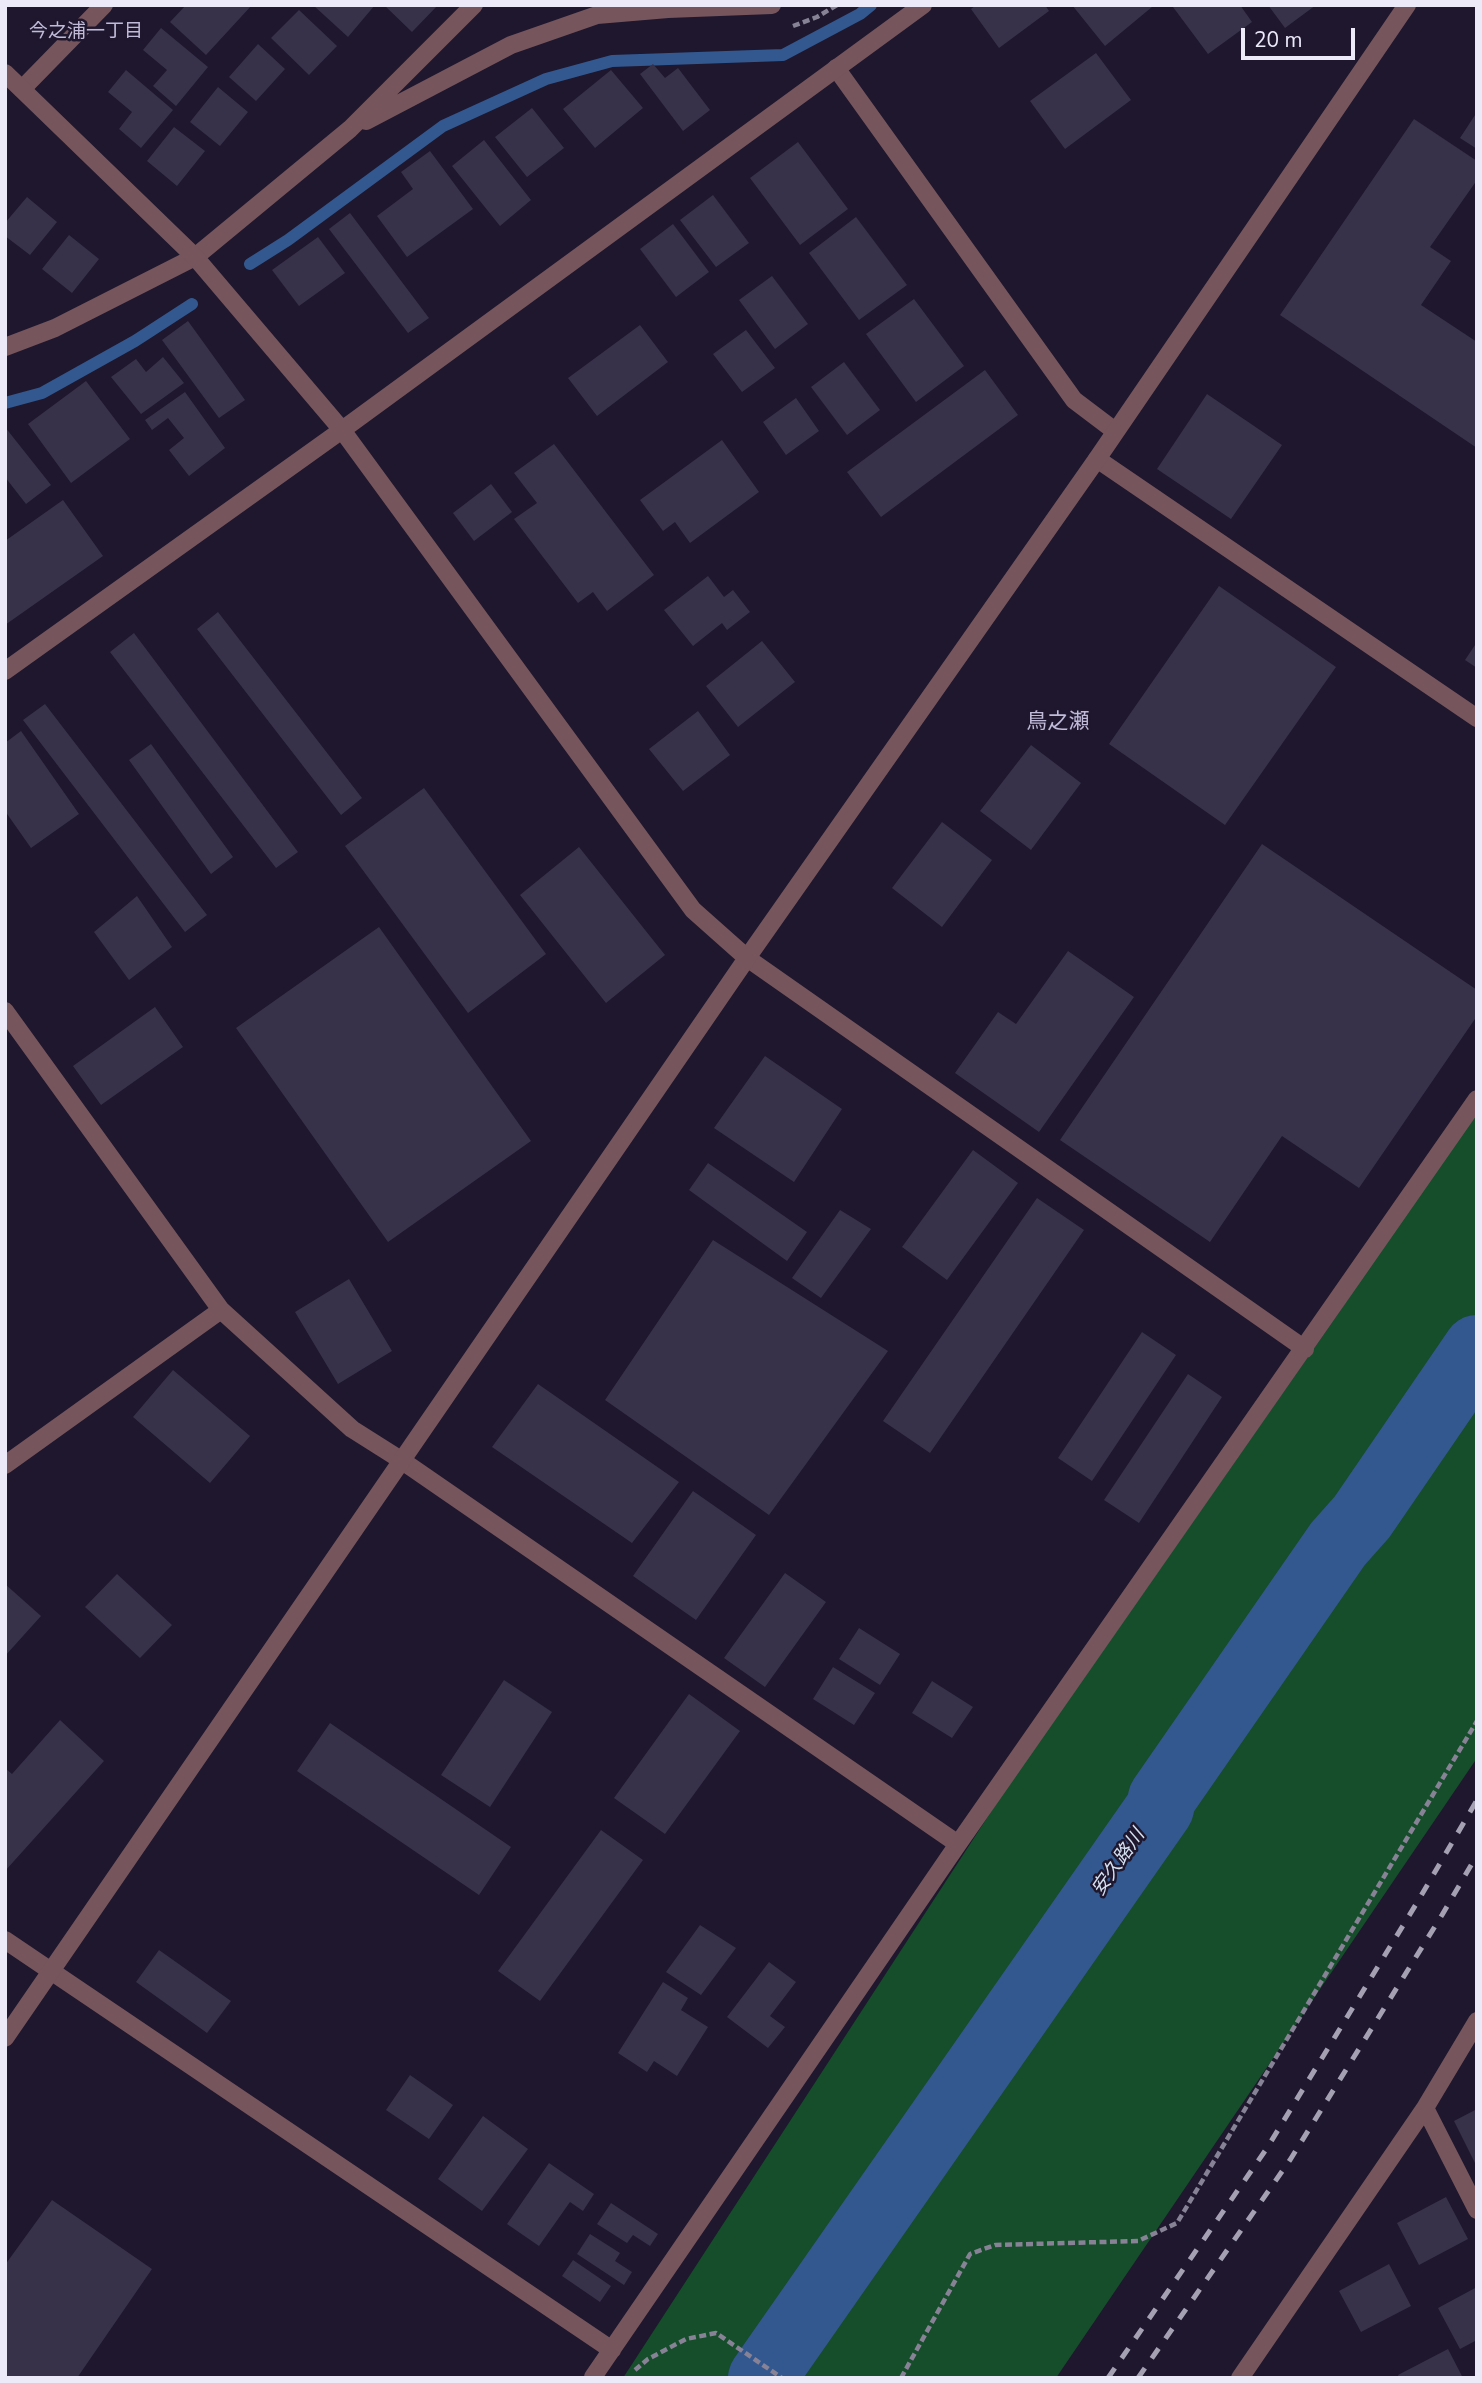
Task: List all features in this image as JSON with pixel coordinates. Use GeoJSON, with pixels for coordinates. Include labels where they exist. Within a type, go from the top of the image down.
{"type":"FeatureCollection","features":[{"type":"Feature","properties":{"kind":"street"},"geometry":{"type":"LineString","coordinates":[[22,89],[104,5]]}},
{"type":"Feature","properties":{"kind":"street"},"geometry":{"type":"LineString","coordinates":[[5,347],[55,328],[195,257],[350,129],[474,5]]}},
{"type":"Feature","properties":{"kind":"street"},"geometry":{"type":"LineString","coordinates":[[350,129],[511,45],[597,15],[772,5]]}},
{"type":"Feature","properties":{"kind":"street"},"geometry":{"type":"LineString","coordinates":[[5,671],[342,430],[923,5]]}},
{"type":"Feature","properties":{"kind":"street"},"geometry":{"type":"LineString","coordinates":[[5,2038],[747,958],[1097,459],[1407,5]]}},
{"type":"Feature","properties":{"kind":"street"},"geometry":{"type":"LineString","coordinates":[[836,68],[1074,400],[1115,431]]}},
{"type":"Feature","properties":{"kind":"street"},"geometry":{"type":"LineString","coordinates":[[5,73],[195,257],[342,430],[693,910],[747,958],[1305,1349]]}},
{"type":"Feature","properties":{"kind":"street"},"geometry":{"type":"LineString","coordinates":[[1097,459],[1477,718]]}},
{"type":"Feature","properties":{"kind":"street"},"geometry":{"type":"LineString","coordinates":[[5,1011],[221,1310],[352,1429],[401,1460],[958,1844]]}},
{"type":"Feature","properties":{"kind":"street"},"geometry":{"type":"LineString","coordinates":[[593,2377],[958,1844],[1477,1099]]}},
{"type":"Feature","properties":{"kind":"street"},"geometry":{"type":"LineString","coordinates":[[5,1465],[221,1310]]}},
{"type":"Feature","properties":{"kind":"street"},"geometry":{"type":"LineString","coordinates":[[5,1940],[611,2350]]}},
{"type":"Feature","properties":{"kind":"street"},"geometry":{"type":"LineString","coordinates":[[1240,2378],[1425,2108],[1477,2021]]}},
{"type":"Feature","properties":{"kind":"street"},"geometry":{"type":"LineString","coordinates":[[1425,2108],[1477,2210]]}},
{"type":"Feature","properties":{"kind":"path"},"geometry":{"type":"LineString","coordinates":[[784,29],[817,17],[837,5]]}},
{"type":"Feature","properties":{"kind":"path"},"geometry":{"type":"LineString","coordinates":[[901,2378],[970,2254],[995,2245],[1138,2241],[1177,2223],[1477,1721]]}},
{"type":"Feature","properties":{"kind":"path"},"geometry":{"type":"LineString","coordinates":[[633,2372],[648,2359],[686,2339],[716,2333],[782,2378]]}},
{"type":"Feature","properties":{"kind":"green space"},"geometry":{"type":"Polygon","coordinates":[[[1477,1105],[1477,1758],[1056,2378],[623,2378],[1000,1798],[1338,1314],[1477,1105]]]}},
{"type":"Feature","properties":{"kind":"building"},"geometry":{"type":"Polygon","coordinates":[[[186,5],[252,5],[206,55],[170,22],[186,5]]]}},
{"type":"Feature","properties":{"kind":"building"},"geometry":{"type":"Polygon","coordinates":[[[313,5],[375,5],[348,37],[313,5]]]}},
{"type":"Feature","properties":{"kind":"building"},"geometry":{"type":"Polygon","coordinates":[[[384,5],[438,5],[412,32],[384,5]]]}},
{"type":"Feature","properties":{"kind":"building"},"geometry":{"type":"Polygon","coordinates":[[[976,5],[1045,5],[1049,11],[999,48],[971,9],[976,5]]]}},
{"type":"Feature","properties":{"kind":"building"},"geometry":{"type":"Polygon","coordinates":[[[1072,5],[1151,5],[1152,7],[1105,46],[1072,5]]]}},
{"type":"Feature","properties":{"kind":"building"},"geometry":{"type":"Polygon","coordinates":[[[1240,5],[1252,22],[1208,54],[1173,7],[1240,5]]]}},
{"type":"Feature","properties":{"kind":"building"},"geometry":{"type":"Polygon","coordinates":[[[1268,5],[1316,5],[1285,28],[1268,5]]]}},
{"type":"Feature","properties":{"kind":"building"},"geometry":{"type":"Polygon","coordinates":[[[299,10],[337,46],[309,75],[271,38],[299,10]]]}},
{"type":"Feature","properties":{"kind":"building"},"geometry":{"type":"Polygon","coordinates":[[[161,28],[208,67],[176,106],[153,86],[167,70],[143,50],[161,28]]]}},
{"type":"Feature","properties":{"kind":"building"},"geometry":{"type":"Polygon","coordinates":[[[258,44],[285,69],[256,101],[229,77],[258,44]]]}},
{"type":"Feature","properties":{"kind":"building"},"geometry":{"type":"Polygon","coordinates":[[[1096,53],[1131,100],[1065,149],[1030,101],[1096,53]]]}},
{"type":"Feature","properties":{"kind":"building"},"geometry":{"type":"Polygon","coordinates":[[[653,64],[665,78],[678,68],[710,110],[683,131],[640,74],[653,64]]]}},
{"type":"Feature","properties":{"kind":"building"},"geometry":{"type":"Polygon","coordinates":[[[126,70],[173,110],[141,148],[119,129],[132,112],[108,92],[126,70]]]}},
{"type":"Feature","properties":{"kind":"building"},"geometry":{"type":"Polygon","coordinates":[[[611,70],[643,108],[595,148],[563,109],[611,70]]]}},
{"type":"Feature","properties":{"kind":"building"},"geometry":{"type":"Polygon","coordinates":[[[218,87],[248,112],[220,146],[190,122],[218,87]]]}},
{"type":"Feature","properties":{"kind":"building"},"geometry":{"type":"Polygon","coordinates":[[[532,108],[564,148],[527,177],[495,137],[532,108]]]}},
{"type":"Feature","properties":{"kind":"building"},"geometry":{"type":"Polygon","coordinates":[[[1477,112],[1477,149],[1460,138],[1477,112]]]}},
{"type":"Feature","properties":{"kind":"building"},"geometry":{"type":"Polygon","coordinates":[[[1414,119],[1477,161],[1477,180],[1430,247],[1451,261],[1421,305],[1477,342],[1477,448],[1280,315],[1414,119]]]}},
{"type":"Feature","properties":{"kind":"building"},"geometry":{"type":"Polygon","coordinates":[[[174,127],[205,151],[177,186],[147,161],[174,127]]]}},
{"type":"Feature","properties":{"kind":"building"},"geometry":{"type":"Polygon","coordinates":[[[484,140],[531,200],[500,226],[452,166],[484,140]]]}},
{"type":"Feature","properties":{"kind":"building"},"geometry":{"type":"Polygon","coordinates":[[[798,142],[848,209],[800,245],[750,178],[798,142]]]}},
{"type":"Feature","properties":{"kind":"building"},"geometry":{"type":"Polygon","coordinates":[[[430,151],[473,209],[407,257],[377,216],[413,189],[401,172],[430,151]]]}},
{"type":"Feature","properties":{"kind":"building"},"geometry":{"type":"Polygon","coordinates":[[[713,195],[749,243],[716,267],[680,220],[713,195]]]}},
{"type":"Feature","properties":{"kind":"building"},"geometry":{"type":"Polygon","coordinates":[[[27,197],[57,222],[30,255],[5,236],[5,223],[27,197]]]}},
{"type":"Feature","properties":{"kind":"building"},"geometry":{"type":"Polygon","coordinates":[[[350,213],[429,318],[408,333],[329,229],[350,213]]]}},
{"type":"Feature","properties":{"kind":"building"},"geometry":{"type":"Polygon","coordinates":[[[856,217],[907,285],[859,320],[809,253],[856,217]]]}},
{"type":"Feature","properties":{"kind":"building"},"geometry":{"type":"Polygon","coordinates":[[[673,224],[709,272],[676,297],[640,249],[673,224]]]}},
{"type":"Feature","properties":{"kind":"building"},"geometry":{"type":"Polygon","coordinates":[[[69,235],[99,259],[72,293],[42,269],[69,235]]]}},
{"type":"Feature","properties":{"kind":"building"},"geometry":{"type":"Polygon","coordinates":[[[318,237],[345,273],[299,306],[272,270],[318,237]]]}},
{"type":"Feature","properties":{"kind":"building"},"geometry":{"type":"Polygon","coordinates":[[[772,276],[808,324],[775,349],[739,300],[772,276]]]}},
{"type":"Feature","properties":{"kind":"building"},"geometry":{"type":"Polygon","coordinates":[[[914,299],[964,366],[916,402],[866,334],[914,299]]]}},
{"type":"Feature","properties":{"kind":"building"},"geometry":{"type":"Polygon","coordinates":[[[188,321],[245,400],[219,418],[162,340],[188,321]]]}},
{"type":"Feature","properties":{"kind":"building"},"geometry":{"type":"Polygon","coordinates":[[[640,325],[668,362],[597,416],[568,378],[640,325]]]}},
{"type":"Feature","properties":{"kind":"building"},"geometry":{"type":"Polygon","coordinates":[[[746,330],[775,368],[742,392],[713,354],[746,330]]]}},
{"type":"Feature","properties":{"kind":"building"},"geometry":{"type":"Polygon","coordinates":[[[163,357],[184,383],[141,414],[111,377],[136,359],[146,372],[163,357]]]}},
{"type":"Feature","properties":{"kind":"building"},"geometry":{"type":"Polygon","coordinates":[[[844,362],[880,410],[847,435],[811,387],[844,362]]]}},
{"type":"Feature","properties":{"kind":"building"},"geometry":{"type":"Polygon","coordinates":[[[985,370],[1018,415],[881,517],[847,472],[985,370]]]}},
{"type":"Feature","properties":{"kind":"building"},"geometry":{"type":"Polygon","coordinates":[[[86,381],[130,439],[71,483],[28,424],[86,381]]]}},
{"type":"Feature","properties":{"kind":"building"},"geometry":{"type":"Polygon","coordinates":[[[185,392],[225,448],[189,476],[169,450],[184,438],[168,418],[152,430],[145,420],[185,392]]]}},
{"type":"Feature","properties":{"kind":"building"},"geometry":{"type":"Polygon","coordinates":[[[1207,394],[1282,445],[1231,519],[1157,469],[1207,394]]]}},
{"type":"Feature","properties":{"kind":"building"},"geometry":{"type":"Polygon","coordinates":[[[796,398],[819,431],[786,455],[763,422],[796,398]]]}},
{"type":"Feature","properties":{"kind":"building"},"geometry":{"type":"Polygon","coordinates":[[[5,427],[51,485],[26,504],[5,477],[5,427]]]}},
{"type":"Feature","properties":{"kind":"building"},"geometry":{"type":"Polygon","coordinates":[[[722,440],[759,492],[690,543],[675,522],[663,531],[640,500],[722,440]]]}},
{"type":"Feature","properties":{"kind":"building"},"geometry":{"type":"Polygon","coordinates":[[[554,444],[654,575],[607,611],[593,592],[578,603],[514,519],[537,503],[514,473],[554,444]]]}},
{"type":"Feature","properties":{"kind":"building"},"geometry":{"type":"Polygon","coordinates":[[[491,484],[512,512],[474,541],[453,513],[491,484]]]}},
{"type":"Feature","properties":{"kind":"building"},"geometry":{"type":"Polygon","coordinates":[[[63,500],[103,556],[5,625],[5,541],[63,500]]]}},
{"type":"Feature","properties":{"kind":"building"},"geometry":{"type":"Polygon","coordinates":[[[708,576],[724,597],[733,590],[750,612],[727,630],[722,623],[693,646],[664,610],[708,576]]]}},
{"type":"Feature","properties":{"kind":"building"},"geometry":{"type":"Polygon","coordinates":[[[1219,586],[1336,667],[1225,825],[1109,744],[1219,586]]]}},
{"type":"Feature","properties":{"kind":"building"},"geometry":{"type":"Polygon","coordinates":[[[218,612],[362,798],[341,815],[197,629],[218,612]]]}},
{"type":"Feature","properties":{"kind":"building"},"geometry":{"type":"Polygon","coordinates":[[[134,633],[298,852],[276,868],[110,652],[134,633]]]}},
{"type":"Feature","properties":{"kind":"building"},"geometry":{"type":"Polygon","coordinates":[[[762,641],[795,682],[738,727],[706,686],[762,641]]]}},
{"type":"Feature","properties":{"kind":"building"},"geometry":{"type":"Polygon","coordinates":[[[1477,642],[1477,668],[1465,660],[1477,642]]]}},
{"type":"Feature","properties":{"kind":"building"},"geometry":{"type":"Polygon","coordinates":[[[45,704],[207,915],[185,932],[23,720],[45,704]]]}},
{"type":"Feature","properties":{"kind":"building"},"geometry":{"type":"Polygon","coordinates":[[[698,711],[730,755],[683,791],[649,749],[698,711]]]}},
{"type":"Feature","properties":{"kind":"building"},"geometry":{"type":"Polygon","coordinates":[[[21,731],[79,814],[31,848],[5,811],[5,743],[21,731]]]}},
{"type":"Feature","properties":{"kind":"building"},"geometry":{"type":"Polygon","coordinates":[[[151,744],[233,857],[211,874],[129,760],[151,744]]]}},
{"type":"Feature","properties":{"kind":"building"},"geometry":{"type":"Polygon","coordinates":[[[1031,745],[1081,783],[1031,850],[980,811],[1031,745]]]}},
{"type":"Feature","properties":{"kind":"building"},"geometry":{"type":"Polygon","coordinates":[[[424,788],[546,954],[468,1013],[345,846],[424,788]]]}},
{"type":"Feature","properties":{"kind":"building"},"geometry":{"type":"Polygon","coordinates":[[[942,822],[992,860],[942,927],[892,888],[942,822]]]}},
{"type":"Feature","properties":{"kind":"building"},"geometry":{"type":"Polygon","coordinates":[[[1262,844],[1477,990],[1477,1016],[1359,1188],[1282,1136],[1210,1242],[1060,1140],[1262,844]]]}},
{"type":"Feature","properties":{"kind":"building"},"geometry":{"type":"Polygon","coordinates":[[[579,847],[665,955],[606,1003],[520,895],[579,847]]]}},
{"type":"Feature","properties":{"kind":"building"},"geometry":{"type":"Polygon","coordinates":[[[137,896],[172,947],[129,980],[94,932],[137,896]]]}},
{"type":"Feature","properties":{"kind":"building"},"geometry":{"type":"Polygon","coordinates":[[[379,927],[531,1141],[388,1242],[236,1028],[379,927]]]}},
{"type":"Feature","properties":{"kind":"building"},"geometry":{"type":"Polygon","coordinates":[[[1068,951],[1134,997],[1039,1132],[955,1073],[998,1012],[1016,1024],[1068,951]]]}},
{"type":"Feature","properties":{"kind":"building"},"geometry":{"type":"Polygon","coordinates":[[[155,1007],[183,1047],[101,1105],[73,1066],[155,1007]]]}},
{"type":"Feature","properties":{"kind":"building"},"geometry":{"type":"Polygon","coordinates":[[[765,1056],[842,1109],[794,1182],[714,1128],[765,1056]]]}},
{"type":"Feature","properties":{"kind":"building"},"geometry":{"type":"Polygon","coordinates":[[[973,1150],[1018,1183],[947,1280],[902,1247],[973,1150]]]}},
{"type":"Feature","properties":{"kind":"building"},"geometry":{"type":"Polygon","coordinates":[[[708,1163],[807,1232],[787,1261],[689,1190],[708,1163]]]}},
{"type":"Feature","properties":{"kind":"building"},"geometry":{"type":"Polygon","coordinates":[[[1037,1198],[1084,1230],[930,1453],[883,1421],[1037,1198]]]}},
{"type":"Feature","properties":{"kind":"building"},"geometry":{"type":"Polygon","coordinates":[[[840,1210],[871,1229],[821,1298],[792,1278],[840,1210]]]}},
{"type":"Feature","properties":{"kind":"building"},"geometry":{"type":"Polygon","coordinates":[[[713,1240],[888,1351],[769,1515],[605,1400],[713,1240]]]}},
{"type":"Feature","properties":{"kind":"building"},"geometry":{"type":"Polygon","coordinates":[[[349,1279],[392,1351],[338,1384],[295,1312],[349,1279]]]}},
{"type":"Feature","properties":{"kind":"building"},"geometry":{"type":"Polygon","coordinates":[[[1142,1332],[1176,1355],[1092,1481],[1058,1458],[1142,1332]]]}},
{"type":"Feature","properties":{"kind":"building"},"geometry":{"type":"Polygon","coordinates":[[[173,1370],[250,1436],[210,1483],[133,1417],[173,1370]]]}},
{"type":"Feature","properties":{"kind":"building"},"geometry":{"type":"Polygon","coordinates":[[[1188,1374],[1222,1397],[1139,1523],[1104,1500],[1188,1374]]]}},
{"type":"Feature","properties":{"kind":"building"},"geometry":{"type":"Polygon","coordinates":[[[538,1384],[679,1482],[632,1543],[492,1447],[538,1384]]]}},
{"type":"Feature","properties":{"kind":"building"},"geometry":{"type":"Polygon","coordinates":[[[693,1491],[756,1535],[696,1620],[633,1576],[693,1491]]]}},
{"type":"Feature","properties":{"kind":"building"},"geometry":{"type":"Polygon","coordinates":[[[785,1573],[826,1602],[765,1687],[724,1658],[785,1573]]]}},
{"type":"Feature","properties":{"kind":"building"},"geometry":{"type":"Polygon","coordinates":[[[117,1574],[172,1625],[140,1658],[85,1607],[117,1574]]]}},
{"type":"Feature","properties":{"kind":"building"},"geometry":{"type":"Polygon","coordinates":[[[5,1584],[41,1616],[5,1656],[5,1584]]]}},
{"type":"Feature","properties":{"kind":"building"},"geometry":{"type":"Polygon","coordinates":[[[859,1628],[900,1654],[880,1685],[839,1659],[859,1628]]]}},
{"type":"Feature","properties":{"kind":"building"},"geometry":{"type":"Polygon","coordinates":[[[833,1667],[875,1693],[854,1725],[813,1699],[833,1667]]]}},
{"type":"Feature","properties":{"kind":"building"},"geometry":{"type":"Polygon","coordinates":[[[504,1680],[552,1712],[490,1807],[441,1775],[504,1680]]]}},
{"type":"Feature","properties":{"kind":"building"},"geometry":{"type":"Polygon","coordinates":[[[932,1681],[973,1707],[952,1738],[912,1713],[932,1681]]]}},
{"type":"Feature","properties":{"kind":"building"},"geometry":{"type":"Polygon","coordinates":[[[689,1694],[740,1731],[665,1834],[614,1798],[689,1694]]]}},
{"type":"Feature","properties":{"kind":"building"},"geometry":{"type":"Polygon","coordinates":[[[60,1720],[104,1761],[5,1871],[5,1768],[12,1774],[60,1720]]]}},
{"type":"Feature","properties":{"kind":"building"},"geometry":{"type":"Polygon","coordinates":[[[330,1723],[511,1847],[479,1895],[297,1771],[330,1723]]]}},
{"type":"Feature","properties":{"kind":"building"},"geometry":{"type":"Polygon","coordinates":[[[601,1830],[643,1860],[540,2001],[498,1971],[601,1830]]]}},
{"type":"Feature","properties":{"kind":"building"},"geometry":{"type":"Polygon","coordinates":[[[700,1925],[736,1948],[701,1995],[666,1972],[700,1925]]]}},
{"type":"Feature","properties":{"kind":"building"},"geometry":{"type":"Polygon","coordinates":[[[159,1950],[231,2001],[207,2033],[136,1982],[159,1950]]]}},
{"type":"Feature","properties":{"kind":"building"},"geometry":{"type":"Polygon","coordinates":[[[769,1962],[796,1982],[770,2016],[785,2027],[768,2048],[727,2017],[769,1962]]]}},
{"type":"Feature","properties":{"kind":"building"},"geometry":{"type":"Polygon","coordinates":[[[663,1982],[688,1998],[681,2010],[708,2027],[677,2076],[654,2061],[647,2072],[618,2053],[663,1982]]]}},
{"type":"Feature","properties":{"kind":"building"},"geometry":{"type":"Polygon","coordinates":[[[410,2075],[453,2105],[429,2139],[386,2110],[410,2075]]]}},
{"type":"Feature","properties":{"kind":"building"},"geometry":{"type":"Polygon","coordinates":[[[1477,2109],[1477,2167],[1454,2121],[1477,2109]]]}},
{"type":"Feature","properties":{"kind":"building"},"geometry":{"type":"Polygon","coordinates":[[[483,2116],[528,2149],[482,2211],[438,2179],[483,2116]]]}},
{"type":"Feature","properties":{"kind":"building"},"geometry":{"type":"Polygon","coordinates":[[[549,2163],[594,2194],[583,2211],[570,2202],[539,2246],[507,2224],[549,2163]]]}},
{"type":"Feature","properties":{"kind":"building"},"geometry":{"type":"Polygon","coordinates":[[[1446,2197],[1468,2239],[1419,2265],[1397,2223],[1446,2197]]]}},
{"type":"Feature","properties":{"kind":"building"},"geometry":{"type":"Polygon","coordinates":[[[52,2200],[152,2269],[77,2378],[5,2378],[5,2265],[52,2200]]]}},
{"type":"Feature","properties":{"kind":"building"},"geometry":{"type":"Polygon","coordinates":[[[611,2203],[658,2234],[650,2246],[633,2235],[627,2243],[597,2224],[611,2203]]]}},
{"type":"Feature","properties":{"kind":"building"},"geometry":{"type":"Polygon","coordinates":[[[590,2234],[620,2253],[615,2261],[632,2272],[624,2285],[577,2254],[590,2234]]]}},
{"type":"Feature","properties":{"kind":"building"},"geometry":{"type":"Polygon","coordinates":[[[573,2260],[611,2286],[600,2302],[562,2276],[573,2260]]]}},
{"type":"Feature","properties":{"kind":"building"},"geometry":{"type":"Polygon","coordinates":[[[1389,2264],[1411,2306],[1361,2332],[1339,2291],[1389,2264]]]}},
{"type":"Feature","properties":{"kind":"building"},"geometry":{"type":"Polygon","coordinates":[[[1477,2287],[1477,2340],[1460,2349],[1438,2308],[1477,2287]]]}},
{"type":"Feature","properties":{"kind":"building"},"geometry":{"type":"Polygon","coordinates":[[[1448,2349],[1463,2378],[1399,2378],[1398,2375],[1448,2349]]]}},
{"type":"Feature","properties":{"kind":"waterway"},"geometry":{"type":"LineString","coordinates":[[250,264],[288,240],[443,126],[546,79],[612,61],[783,55],[860,14],[871,5]]}},
{"type":"Feature","properties":{"kind":"waterway"},"geometry":{"type":"LineString","coordinates":[[5,403],[42,393],[135,341],[192,304]]}},
{"type":"Feature","properties":{"kind":"waterway","name":"安久路川"},"geometry":{"type":"LineString","coordinates":[[762,2378],[1160,1808],[1162,1798],[1338,1544],[1362,1517],[1477,1349]]}},
{"type":"Feature","properties":{"kind":"railway"},"geometry":{"type":"LineString","coordinates":[[1108,2378],[1267,2148],[1477,1800]]}},
{"type":"Feature","properties":{"kind":"railway"},"geometry":{"type":"LineString","coordinates":[[1138,2378],[1290,2160],[1477,1855]]}},
{"type":"Feature","properties":{"kind":"district","name":"今之浦一丁目"},"geometry":{"type":"Point","coordinates":[86,32]}},
{"type":"Feature","properties":{"kind":"district","name":"鳥之瀬"},"geometry":{"type":"Point","coordinates":[1058,723]}}]}
